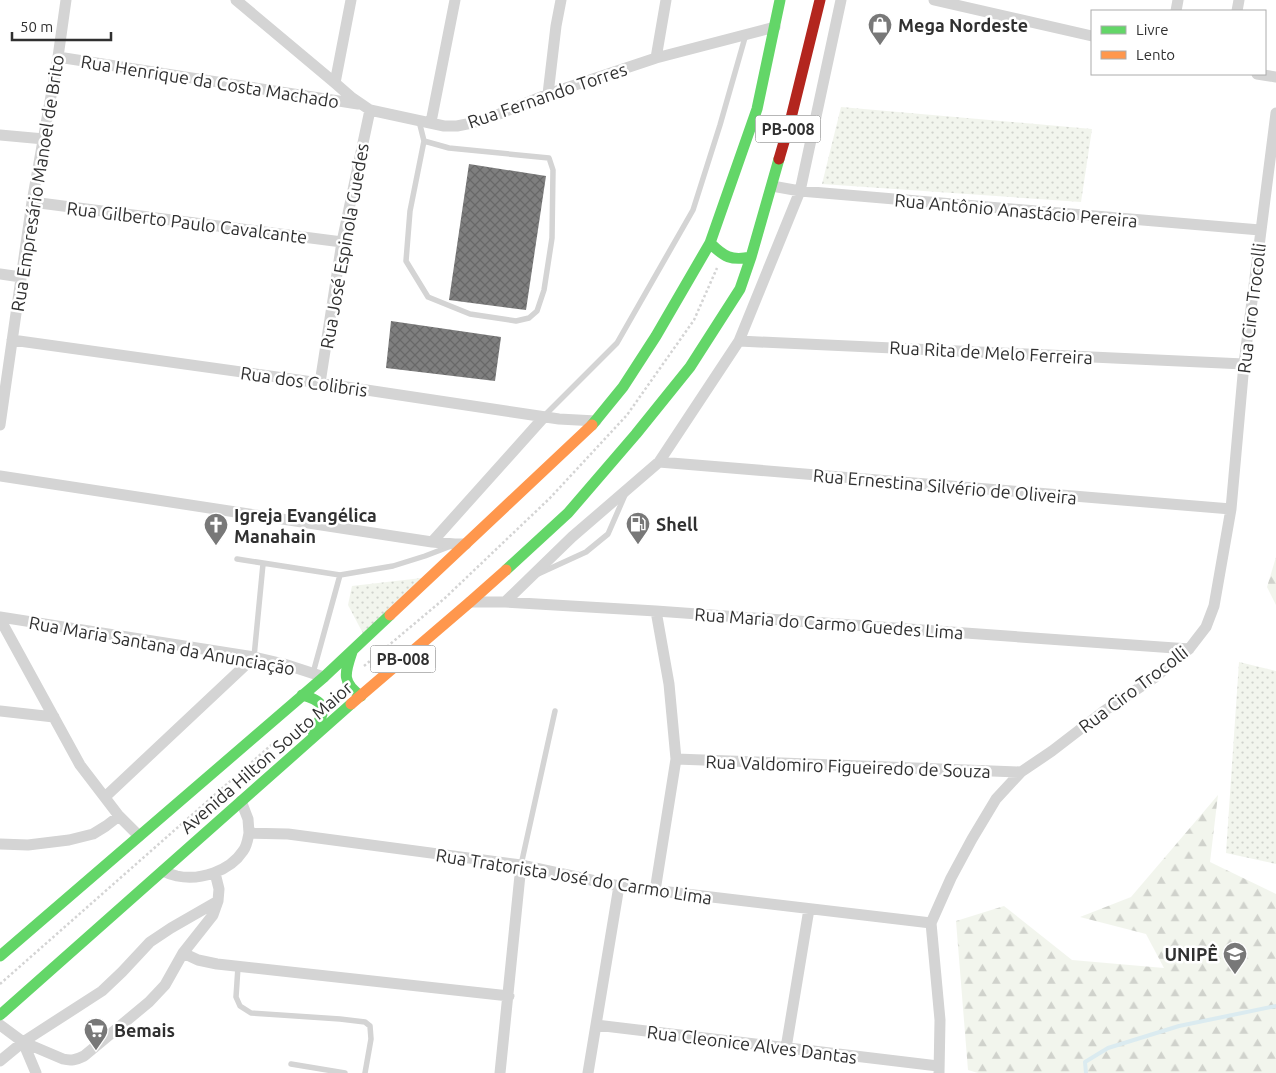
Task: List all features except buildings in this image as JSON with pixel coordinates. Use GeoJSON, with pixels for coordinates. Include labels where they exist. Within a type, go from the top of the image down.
{"type":"FeatureCollection","features":[{"type":"Feature","properties":{"kind":"main road","name":"Avenida Hilton Souto Maior"},"geometry":{"type":"LineString","coordinates":[[0,956],[352,652],[461,544],[596,421],[623,387],[656,336],[710,243],[757,109],[780,0]]}},
{"type":"Feature","properties":{"kind":"main road","name":"Avenida Hilton Souto Maior"},"geometry":{"type":"LineString","coordinates":[[0,1015],[305,744],[470,602],[568,513],[636,434],[690,367],[740,289],[791,118],[820,0]]}},
{"type":"Feature","properties":{"kind":"main road"},"geometry":{"type":"LineString","coordinates":[[710,243],[733,260],[751,257]]}},
{"type":"Feature","properties":{"kind":"main road"},"geometry":{"type":"LineString","coordinates":[[352,652],[347,668],[346,681],[350,689],[361,696]]}},
{"type":"Feature","properties":{"kind":"main road"},"geometry":{"type":"LineString","coordinates":[[302,696],[313,697],[318,700],[322,706],[323,713],[321,720],[305,744]]}},
{"type":"Feature","properties":{"kind":"street","name":"Rua Empresário Manoel de Brito"},"geometry":{"type":"LineString","coordinates":[[0,422],[32,202],[58,57],[66,0]]}},
{"type":"Feature","properties":{"kind":"street"},"geometry":{"type":"LineString","coordinates":[[335,83],[351,0]]}},
{"type":"Feature","properties":{"kind":"street"},"geometry":{"type":"LineString","coordinates":[[425,121],[455,0]]}},
{"type":"Feature","properties":{"kind":"street"},"geometry":{"type":"LineString","coordinates":[[548,94],[561,0]]}},
{"type":"Feature","properties":{"kind":"street"},"geometry":{"type":"LineString","coordinates":[[656,58],[666,0]]}},
{"type":"Feature","properties":{"kind":"street"},"geometry":{"type":"LineString","coordinates":[[505,602],[572,537],[659,462],[739,340],[800,191],[841,0]]}},
{"type":"Feature","properties":{"kind":"street"},"geometry":{"type":"LineString","coordinates":[[934,0],[1091,36]]}},
{"type":"Feature","properties":{"kind":"street","name":"Rua Fernando Torres"},"geometry":{"type":"LineString","coordinates":[[243,2],[351,97],[365,107],[444,126],[472,123],[492,117],[548,94],[656,58],[775,27]]}},
{"type":"Feature","properties":{"kind":"street","name":"Rua Henrique da Costa Machado"},"geometry":{"type":"LineString","coordinates":[[58,57],[365,107]]}},
{"type":"Feature","properties":{"kind":"street"},"geometry":{"type":"LineString","coordinates":[[1263,75],[1276,77]]}},
{"type":"Feature","properties":{"kind":"street","name":"Rua José Espinola Guedes"},"geometry":{"type":"LineString","coordinates":[[320,383],[365,107]]}},
{"type":"Feature","properties":{"kind":"street","name":"Rua Ciro Trocolli"},"geometry":{"type":"LineString","coordinates":[[938,1070],[940,1020],[931,923],[951,878],[996,799],[1021,772],[1104,711],[1154,678],[1189,648],[1206,627],[1214,606],[1231,509],[1244,364],[1276,112]]}},
{"type":"Feature","properties":{"kind":"street"},"geometry":{"type":"LineString","coordinates":[[0,135],[44,139]]}},
{"type":"Feature","properties":{"kind":"street","name":"Rua Antônio Anastácio Pereira"},"geometry":{"type":"LineString","coordinates":[[772,186],[800,191],[1260,230]]}},
{"type":"Feature","properties":{"kind":"street","name":"Rua Gilberto Paulo Cavalcante"},"geometry":{"type":"LineString","coordinates":[[32,202],[342,242]]}},
{"type":"Feature","properties":{"kind":"street"},"geometry":{"type":"LineString","coordinates":[[0,274],[21,277]]}},
{"type":"Feature","properties":{"kind":"street","name":"Rua dos Colibris"},"geometry":{"type":"LineString","coordinates":[[12,340],[320,383],[544,417],[596,421]]}},
{"type":"Feature","properties":{"kind":"street","name":"Rua Rita de Melo Ferreira"},"geometry":{"type":"LineString","coordinates":[[739,340],[1244,364]]}},
{"type":"Feature","properties":{"kind":"street"},"geometry":{"type":"LineString","coordinates":[[432,542],[544,417]]}},
{"type":"Feature","properties":{"kind":"street","name":"Rua Ernestina Silvério de Oliveira"},"geometry":{"type":"LineString","coordinates":[[659,462],[1231,509]]}},
{"type":"Feature","properties":{"kind":"street"},"geometry":{"type":"LineString","coordinates":[[0,476],[432,542],[461,544]]}},
{"type":"Feature","properties":{"kind":"street","name":"Rua Maria do Carmo Guedes Lima"},"geometry":{"type":"LineString","coordinates":[[470,602],[505,602],[656,611],[1189,648]]}},
{"type":"Feature","properties":{"kind":"street"},"geometry":{"type":"LineString","coordinates":[[655,891],[676,759],[669,684],[656,611]]}},
{"type":"Feature","properties":{"kind":"street"},"geometry":{"type":"LineString","coordinates":[[0,618],[80,766],[119,816],[139,836]]}},
{"type":"Feature","properties":{"kind":"street","name":"Rua Maria Santana da Anunciação"},"geometry":{"type":"LineString","coordinates":[[0,618],[254,658],[284,664],[324,677]]}},
{"type":"Feature","properties":{"kind":"street"},"geometry":{"type":"LineString","coordinates":[[105,797],[254,658]]}},
{"type":"Feature","properties":{"kind":"street"},"geometry":{"type":"LineString","coordinates":[[0,711],[54,717]]}},
{"type":"Feature","properties":{"kind":"street","name":"Rua Valdomiro Figueiredo de Souza"},"geometry":{"type":"LineString","coordinates":[[676,759],[1021,772]]}},
{"type":"Feature","properties":{"kind":"street"},"geometry":{"type":"LineString","coordinates":[[163,871],[177,876],[195,878],[215,872],[232,863],[244,850],[249,833],[248,819],[241,802]]}},
{"type":"Feature","properties":{"kind":"street"},"geometry":{"type":"LineString","coordinates":[[0,844],[28,846],[69,840],[93,834],[119,816]]}},
{"type":"Feature","properties":{"kind":"street","name":"Rua Tratorista José do Carmo Lima"},"geometry":{"type":"LineString","coordinates":[[249,833],[288,834],[521,866],[619,886],[655,891],[931,923]]}},
{"type":"Feature","properties":{"kind":"street"},"geometry":{"type":"LineString","coordinates":[[500,1073],[521,866]]}},
{"type":"Feature","properties":{"kind":"street"},"geometry":{"type":"LineString","coordinates":[[0,1025],[23,1042],[63,1059],[77,1060],[84,1056],[157,995],[183,953],[213,915],[218,901],[219,888],[215,872]]}},
{"type":"Feature","properties":{"kind":"street"},"geometry":{"type":"LineString","coordinates":[[588,1073],[619,886]]}},
{"type":"Feature","properties":{"kind":"street"},"geometry":{"type":"LineString","coordinates":[[0,1061],[23,1042],[102,991],[150,942],[218,901]]}},
{"type":"Feature","properties":{"kind":"street"},"geometry":{"type":"LineString","coordinates":[[786,1048],[809,909]]}},
{"type":"Feature","properties":{"kind":"street"},"geometry":{"type":"LineString","coordinates":[[183,953],[198,960],[217,964],[508,996]]}},
{"type":"Feature","properties":{"kind":"street","name":"Rua Cleonice Alves Dantas"},"geometry":{"type":"LineString","coordinates":[[596,1026],[786,1048],[938,1070]]}},
{"type":"Feature","properties":{"kind":"street"},"geometry":{"type":"LineString","coordinates":[[23,1042],[36,1073]]}},
{"type":"Feature","properties":{"kind":"lane"},"geometry":{"type":"LineString","coordinates":[[544,417],[617,343],[693,210],[746,34]]}},
{"type":"Feature","properties":{"kind":"lane"},"geometry":{"type":"LineString","coordinates":[[424,140],[449,148],[549,158],[553,170],[552,238],[544,290],[537,311],[529,318],[516,321],[470,314],[428,297],[406,261],[410,211],[424,140],[425,121]]}},
{"type":"Feature","properties":{"kind":"lane"},"geometry":{"type":"LineString","coordinates":[[529,579],[586,552],[608,534],[628,489]]}},
{"type":"Feature","properties":{"kind":"lane"},"geometry":{"type":"LineString","coordinates":[[237,559],[340,575],[392,566],[461,544]]}},
{"type":"Feature","properties":{"kind":"lane"},"geometry":{"type":"LineString","coordinates":[[254,658],[263,564]]}},
{"type":"Feature","properties":{"kind":"lane"},"geometry":{"type":"LineString","coordinates":[[313,673],[340,575]]}},
{"type":"Feature","properties":{"kind":"lane"},"geometry":{"type":"LineString","coordinates":[[521,866],[555,711]]}},
{"type":"Feature","properties":{"kind":"lane"},"geometry":{"type":"LineString","coordinates":[[238,966],[236,997],[240,1006],[251,1013],[340,1018],[365,1022],[370,1026],[371,1039],[365,1073]]}},
{"type":"Feature","properties":{"kind":"lane"},"geometry":{"type":"LineString","coordinates":[[291,1064],[346,1073]]}},
{"type":"Feature","properties":{"kind":"green space"},"geometry":{"type":"Polygon","coordinates":[[[841,107],[1092,129],[1081,202],[822,184],[841,107]]]}},
{"type":"Feature","properties":{"kind":"green space"},"geometry":{"type":"Polygon","coordinates":[[[1276,557],[1276,605],[1267,587],[1276,557]]]}},
{"type":"Feature","properties":{"kind":"green space"},"geometry":{"type":"Polygon","coordinates":[[[439,576],[366,639],[348,605],[352,586],[439,576]]]}},
{"type":"Feature","properties":{"kind":"green space"},"geometry":{"type":"Polygon","coordinates":[[[1239,662],[1276,671],[1276,864],[1226,853],[1239,662]]]}},
{"type":"Feature","properties":{"kind":"green space"},"geometry":{"type":"Polygon","coordinates":[[[1218,795],[1210,862],[1276,894],[1276,1073],[978,1073],[968,1070],[956,921],[1004,906],[1072,960],[1164,968],[1146,934],[1080,917],[1131,897],[1218,795]]]}},
{"type":"Feature","properties":{"kind":"waterway"},"geometry":{"type":"LineString","coordinates":[[1086,1073],[1085,1062],[1108,1048],[1179,1026],[1276,1006]]}},
{"type":"Feature","properties":{"kind":"traffic: fast"},"geometry":{"type":"LineString","coordinates":[[592,425],[623,387],[656,336],[710,243],[757,109],[780,0]]}},
{"type":"Feature","properties":{"kind":"traffic: fast"},"geometry":{"type":"LineString","coordinates":[[506,570],[568,513],[636,434],[690,367],[740,289],[779,159]]}},
{"type":"Feature","properties":{"kind":"traffic: fast"},"geometry":{"type":"LineString","coordinates":[[710,243],[728,257],[751,257]]}},
{"type":"Feature","properties":{"kind":"traffic: fast"},"geometry":{"type":"LineString","coordinates":[[0,956],[324,677],[390,615]]}},
{"type":"Feature","properties":{"kind":"traffic: fast"},"geometry":{"type":"LineString","coordinates":[[352,652],[346,677],[350,686],[361,696]]}},
{"type":"Feature","properties":{"kind":"traffic: fast"},"geometry":{"type":"LineString","coordinates":[[302,695],[321,704],[321,718],[313,732]]}},
{"type":"Feature","properties":{"kind":"traffic: fast"},"geometry":{"type":"LineString","coordinates":[[0,1015],[351,704]]}},
{"type":"Feature","properties":{"kind":"traffic: slow"},"geometry":{"type":"LineString","coordinates":[[390,615],[592,425]]}},
{"type":"Feature","properties":{"kind":"traffic: slow"},"geometry":{"type":"LineString","coordinates":[[351,704],[506,570]]}},
{"type":"Feature","properties":{"kind":"traffic: jam"},"geometry":{"type":"LineString","coordinates":[[779,159],[820,0]]}},
{"type":"Feature","properties":{"kind":"place","name":"Mega Nordeste"},"geometry":{"type":"Point","coordinates":[880,46]}},
{"type":"Feature","properties":{"kind":"place","name":"Shell"},"geometry":{"type":"Point","coordinates":[638,545]}},
{"type":"Feature","properties":{"kind":"place","name":"Igreja Evangélica Manahain"},"geometry":{"type":"Point","coordinates":[216,546]}},
{"type":"Feature","properties":{"kind":"place","name":"UNIPÊ"},"geometry":{"type":"Point","coordinates":[1235,975]}},
{"type":"Feature","properties":{"kind":"place","name":"Bemais"},"geometry":{"type":"Point","coordinates":[96,1051]}}]}
